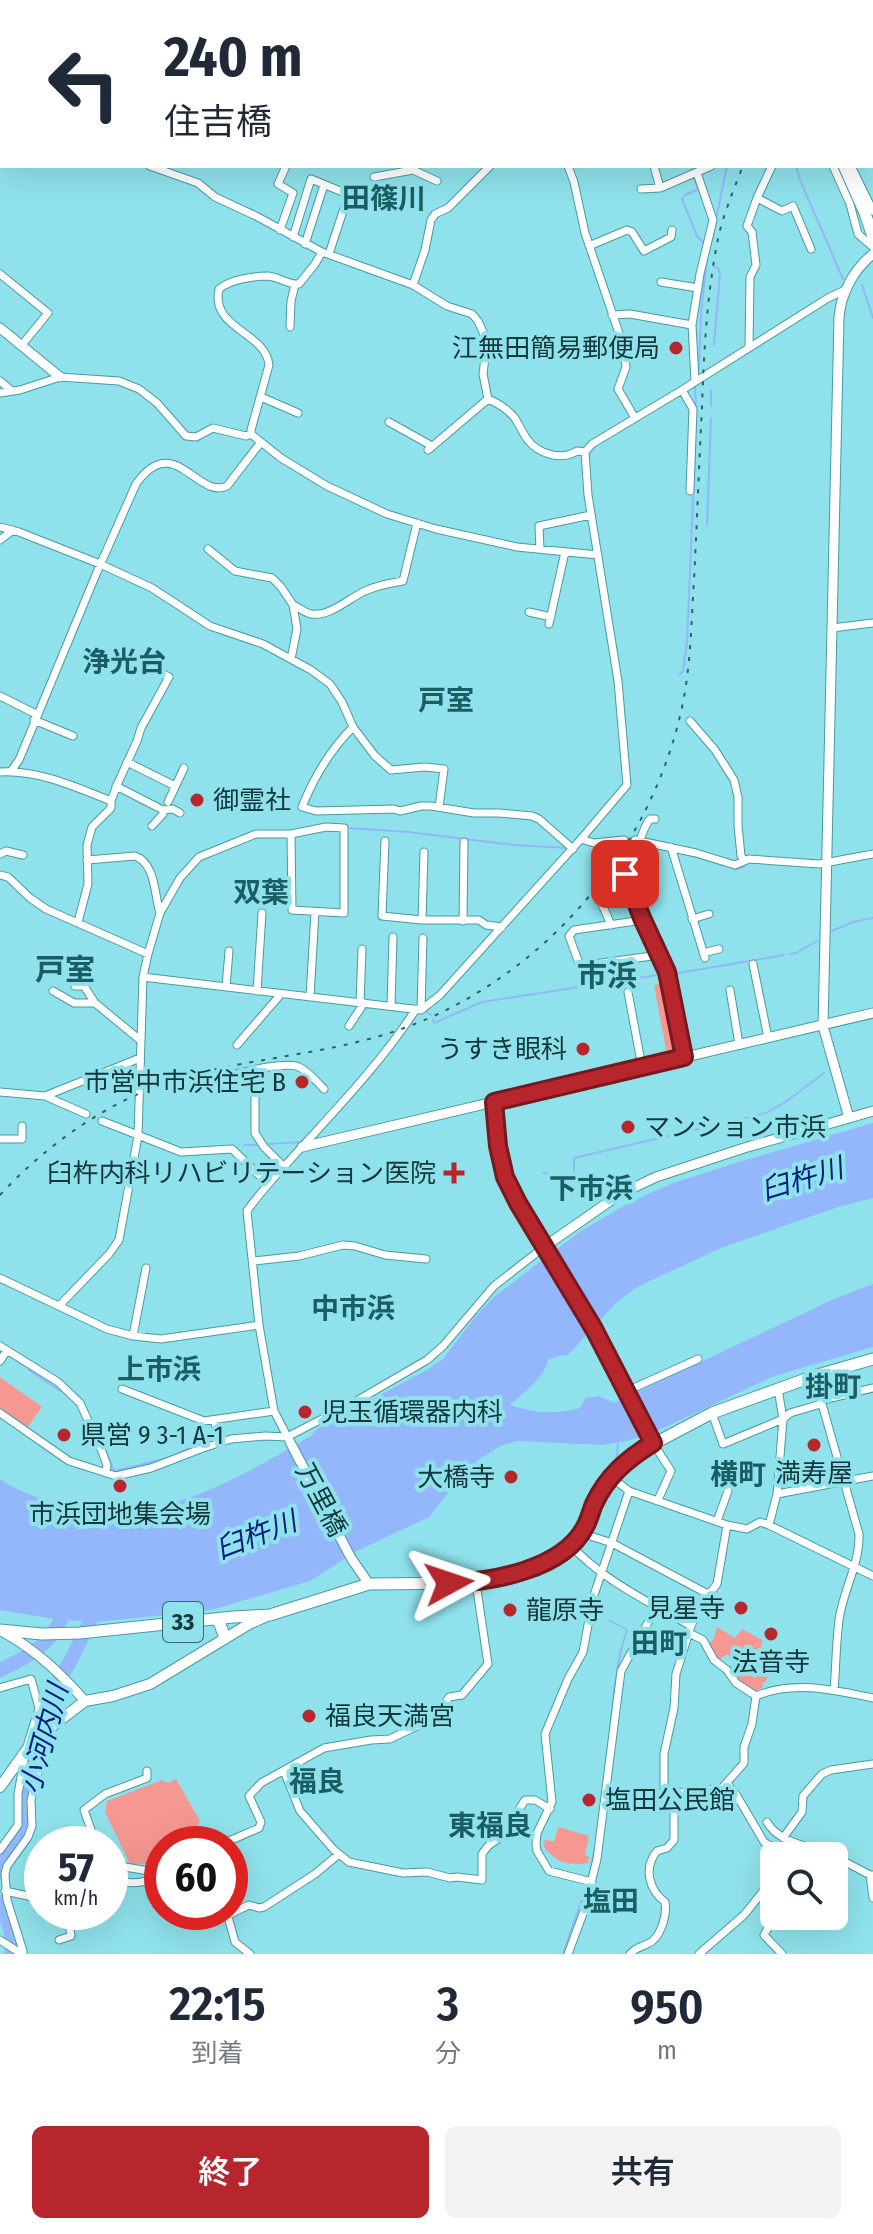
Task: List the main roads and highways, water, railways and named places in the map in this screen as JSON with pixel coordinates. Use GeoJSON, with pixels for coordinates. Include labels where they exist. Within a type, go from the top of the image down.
{"type":"FeatureCollection","features":[{"type":"Feature","properties":{"kind":"main road"},"geometry":{"type":"LineString","coordinates":[[845,168],[873,237]]}},
{"type":"Feature","properties":{"kind":"main road","name":"33"},"geometry":{"type":"LineString","coordinates":[[0,1630],[42,1634],[80,1633],[270,1615],[369,1584],[476,1583],[532,1569],[581,1533],[600,1492],[611,1477],[651,1439],[814,1376],[873,1361]]}},
{"type":"Feature","properties":{"kind":"main road"},"geometry":{"type":"LineString","coordinates":[[0,1787],[33,1741],[85,1701],[150,1684],[249,1624],[270,1615]]}},
{"type":"Feature","properties":{"kind":"main road"},"geometry":{"type":"LineString","coordinates":[[218,1619],[225,1638]]}},
{"type":"Feature","properties":{"kind":"water","name":"臼杵川"},"geometry":{"type":"Polygon","coordinates":[[[873,1123],[873,1198],[721,1248],[637,1287],[617,1302],[568,1355],[548,1360],[538,1379],[510,1405],[536,1411],[561,1412],[580,1408],[586,1398],[599,1396],[614,1403],[834,1299],[873,1284],[873,1347],[774,1376],[655,1432],[630,1440],[603,1445],[517,1441],[500,1446],[478,1460],[429,1517],[357,1551],[310,1581],[211,1610],[97,1622],[0,1610],[0,1479],[46,1500],[108,1511],[140,1509],[199,1494],[255,1468],[311,1436],[317,1429],[443,1359],[495,1296],[581,1231],[632,1201],[673,1183],[873,1123]]]}},
{"type":"Feature","properties":{"kind":"waterway"},"geometry":{"type":"LineString","coordinates":[[716,219],[727,168]]}},
{"type":"Feature","properties":{"kind":"waterway"},"geometry":{"type":"LineString","coordinates":[[797,168],[843,279]]}},
{"type":"Feature","properties":{"kind":"waterway"},"geometry":{"type":"LineString","coordinates":[[694,178],[698,189],[682,199],[697,236],[704,243]]}},
{"type":"Feature","properties":{"kind":"waterway"},"geometry":{"type":"LineString","coordinates":[[710,246],[714,233]]}},
{"type":"Feature","properties":{"kind":"waterway"},"geometry":{"type":"LineString","coordinates":[[699,370],[707,260]]}},
{"type":"Feature","properties":{"kind":"waterway"},"geometry":{"type":"LineString","coordinates":[[714,345],[720,274],[715,267]]}},
{"type":"Feature","properties":{"kind":"waterway"},"geometry":{"type":"LineString","coordinates":[[862,285],[873,318]]}},
{"type":"Feature","properties":{"kind":"waterway"},"geometry":{"type":"LineString","coordinates":[[695,387],[696,408]]}},
{"type":"Feature","properties":{"kind":"waterway"},"geometry":{"type":"LineString","coordinates":[[711,390],[711,406]]}},
{"type":"Feature","properties":{"kind":"waterway"},"geometry":{"type":"LineString","coordinates":[[707,525],[711,418]]}},
{"type":"Feature","properties":{"kind":"waterway"},"geometry":{"type":"LineString","coordinates":[[679,675],[683,671],[687,642],[695,451]]}},
{"type":"Feature","properties":{"kind":"waterway"},"geometry":{"type":"LineString","coordinates":[[349,828],[567,848]]}},
{"type":"Feature","properties":{"kind":"waterway"},"geometry":{"type":"LineString","coordinates":[[615,844],[634,845]]}},
{"type":"Feature","properties":{"kind":"waterway"},"geometry":{"type":"LineString","coordinates":[[693,856],[736,869],[744,867]]}},
{"type":"Feature","properties":{"kind":"waterway"},"geometry":{"type":"LineString","coordinates":[[832,931],[873,918]]}},
{"type":"Feature","properties":{"kind":"waterway"},"geometry":{"type":"LineString","coordinates":[[790,954],[817,941]]}},
{"type":"Feature","properties":{"kind":"waterway"},"geometry":{"type":"LineString","coordinates":[[672,974],[784,955]]}},
{"type":"Feature","properties":{"kind":"waterway"},"geometry":{"type":"LineString","coordinates":[[433,1019],[434,1023],[482,1002],[664,974]]}},
{"type":"Feature","properties":{"kind":"waterway"},"geometry":{"type":"LineString","coordinates":[[427,1012],[431,1015]]}},
{"type":"Feature","properties":{"kind":"waterway"},"geometry":{"type":"LineString","coordinates":[[543,1173],[574,1176],[574,1158],[766,1113],[824,1073]]}},
{"type":"Feature","properties":{"kind":"waterway"},"geometry":{"type":"LineString","coordinates":[[269,1144],[301,1142]]}},
{"type":"Feature","properties":{"kind":"waterway"},"geometry":{"type":"LineString","coordinates":[[244,1145],[258,1145]]}},
{"type":"Feature","properties":{"kind":"waterway"},"geometry":{"type":"LineString","coordinates":[[29,1370],[60,1391]]}},
{"type":"Feature","properties":{"kind":"waterway"},"geometry":{"type":"LineString","coordinates":[[101,1440],[114,1471],[168,1458],[212,1437]]}},
{"type":"Feature","properties":{"kind":"waterway"},"geometry":{"type":"LineString","coordinates":[[616,1461],[618,1443]]}},
{"type":"Feature","properties":{"kind":"waterway"},"geometry":{"type":"LineString","coordinates":[[0,1670],[42,1645],[56,1628],[68,1603]]}},
{"type":"Feature","properties":{"kind":"waterway","name":"小河内川"},"geometry":{"type":"LineString","coordinates":[[0,1873],[28,1819],[25,1795],[52,1691],[98,1605]]}},
{"type":"Feature","properties":{"kind":"waterway"},"geometry":{"type":"LineString","coordinates":[[609,1620],[627,1630],[613,1696]]}},
{"type":"Feature","properties":{"kind":"waterway"},"geometry":{"type":"LineString","coordinates":[[610,1731],[613,1701]]}},
{"type":"Feature","properties":{"kind":"waterway"},"geometry":{"type":"LineString","coordinates":[[604,1777],[609,1737]]}},
{"type":"Feature","properties":{"kind":"waterway"},"geometry":{"type":"LineString","coordinates":[[589,1876],[595,1847]]}},
{"type":"Feature","properties":{"kind":"waterway"},"geometry":{"type":"LineString","coordinates":[[563,1954],[586,1887]]}},
{"type":"Feature","properties":{"kind":"waterway","name":"小河内川"},"geometry":{"type":"LineString","coordinates":[[0,1902],[11,1934],[11,1954]]}},
{"type":"Feature","properties":{"kind":"railway"},"geometry":{"type":"LineString","coordinates":[[0,1195],[69,1134],[94,1117],[148,1090],[207,1071],[381,1036],[461,1002],[503,976],[543,944],[579,908],[610,870],[636,829],[657,785],[674,739],[684,699],[691,631],[709,298],[719,234],[742,168]]}},
{"type":"Feature","properties":{"kind":"place","name":"江無田簡易郵便局"},"geometry":{"type":"Point","coordinates":[676,348]}},
{"type":"Feature","properties":{"kind":"place","name":"御霊社"},"geometry":{"type":"Point","coordinates":[197,800]}},
{"type":"Feature","properties":{"kind":"place","name":"うすき眼科"},"geometry":{"type":"Point","coordinates":[583,1049]}},
{"type":"Feature","properties":{"kind":"place","name":"市営中市浜住宅 B"},"geometry":{"type":"Point","coordinates":[302,1082]}},
{"type":"Feature","properties":{"kind":"place","name":"マンション市浜"},"geometry":{"type":"Point","coordinates":[628,1127]}},
{"type":"Feature","properties":{"kind":"place","name":"臼杵内科リハビリテーション医院"},"geometry":{"type":"Point","coordinates":[454,1173]}},
{"type":"Feature","properties":{"kind":"place","name":"児玉循環器内科"},"geometry":{"type":"Point","coordinates":[305,1412]}},
{"type":"Feature","properties":{"kind":"place","name":"県営 9 3-1 A-1"},"geometry":{"type":"Point","coordinates":[64,1435]}},
{"type":"Feature","properties":{"kind":"place","name":"満寿屋"},"geometry":{"type":"Point","coordinates":[814,1445]}},
{"type":"Feature","properties":{"kind":"place","name":"大橋寺"},"geometry":{"type":"Point","coordinates":[511,1477]}},
{"type":"Feature","properties":{"kind":"place","name":"市浜団地集会場"},"geometry":{"type":"Point","coordinates":[120,1486]}},
{"type":"Feature","properties":{"kind":"place","name":"見星寺"},"geometry":{"type":"Point","coordinates":[741,1608]}},
{"type":"Feature","properties":{"kind":"place","name":"龍原寺"},"geometry":{"type":"Point","coordinates":[510,1610]}},
{"type":"Feature","properties":{"kind":"place","name":"法音寺"},"geometry":{"type":"Point","coordinates":[771,1634]}},
{"type":"Feature","properties":{"kind":"place","name":"福良天満宮"},"geometry":{"type":"Point","coordinates":[309,1716]}},
{"type":"Feature","properties":{"kind":"place","name":"塩田公民館"},"geometry":{"type":"Point","coordinates":[589,1800]}},
{"type":"Feature","properties":{"kind":"district","name":"田篠川"},"geometry":{"type":"Point","coordinates":[384,198]}},
{"type":"Feature","properties":{"kind":"district","name":"浄光台"},"geometry":{"type":"Point","coordinates":[124,661]}},
{"type":"Feature","properties":{"kind":"district","name":"戸室"},"geometry":{"type":"Point","coordinates":[446,700]}},
{"type":"Feature","properties":{"kind":"district","name":"双葉"},"geometry":{"type":"Point","coordinates":[261,892]}},
{"type":"Feature","properties":{"kind":"district","name":"戸室"},"geometry":{"type":"Point","coordinates":[65,970]}},
{"type":"Feature","properties":{"kind":"district","name":"市浜"},"geometry":{"type":"Point","coordinates":[607,976]}},
{"type":"Feature","properties":{"kind":"district","name":"下市浜"},"geometry":{"type":"Point","coordinates":[591,1188]}},
{"type":"Feature","properties":{"kind":"district","name":"中市浜"},"geometry":{"type":"Point","coordinates":[353,1308]}},
{"type":"Feature","properties":{"kind":"district","name":"上市浜"},"geometry":{"type":"Point","coordinates":[159,1369]}},
{"type":"Feature","properties":{"kind":"district","name":"掛町"},"geometry":{"type":"Point","coordinates":[833,1386]}},
{"type":"Feature","properties":{"kind":"district","name":"横町"},"geometry":{"type":"Point","coordinates":[738,1474]}},
{"type":"Feature","properties":{"kind":"district","name":"田町"},"geometry":{"type":"Point","coordinates":[659,1643]}},
{"type":"Feature","properties":{"kind":"district","name":"福良"},"geometry":{"type":"Point","coordinates":[317,1781]}},
{"type":"Feature","properties":{"kind":"district","name":"東福良"},"geometry":{"type":"Point","coordinates":[490,1825]}},
{"type":"Feature","properties":{"kind":"district","name":"塩田"},"geometry":{"type":"Point","coordinates":[611,1901]}}]}
